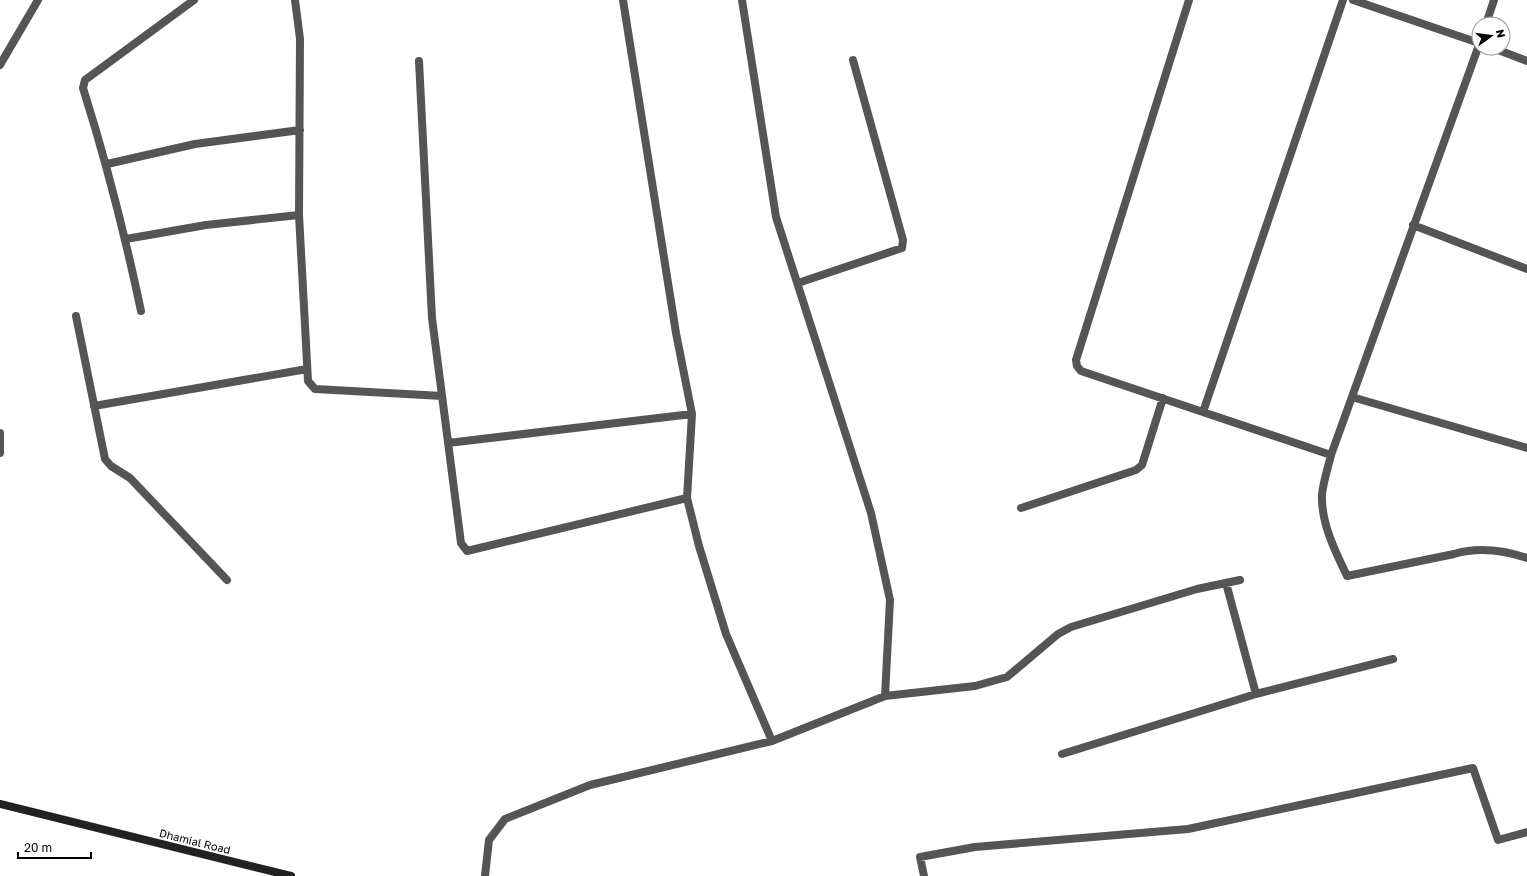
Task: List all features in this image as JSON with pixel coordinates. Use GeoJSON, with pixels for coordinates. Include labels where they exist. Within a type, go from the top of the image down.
{"type":"FeatureCollection","features":[{"type":"Feature","properties":{"kind":"main road","name":"Dhamial Road"},"geometry":{"type":"LineString","coordinates":[[0,804],[291,876]]}},
{"type":"Feature","properties":{"kind":"street"},"geometry":{"type":"LineString","coordinates":[[0,65],[38,0]]}},
{"type":"Feature","properties":{"kind":"street"},"geometry":{"type":"LineString","coordinates":[[141,311],[126,239],[107,164],[83,88],[85,80],[194,0]]}},
{"type":"Feature","properties":{"kind":"street"},"geometry":{"type":"LineString","coordinates":[[295,0],[300,39],[299,215],[308,381],[315,389],[442,396]]}},
{"type":"Feature","properties":{"kind":"street"},"geometry":{"type":"LineString","coordinates":[[623,0],[675,325],[692,414],[687,498],[699,546],[726,634],[772,741]]}},
{"type":"Feature","properties":{"kind":"street"},"geometry":{"type":"LineString","coordinates":[[742,0],[776,217],[871,512],[890,600],[885,696]]}},
{"type":"Feature","properties":{"kind":"street"},"geometry":{"type":"LineString","coordinates":[[1189,0],[1076,360],[1077,366],[1081,371],[1331,455]]}},
{"type":"Feature","properties":{"kind":"street"},"geometry":{"type":"LineString","coordinates":[[1203,412],[1343,0]]}},
{"type":"Feature","properties":{"kind":"street"},"geometry":{"type":"LineString","coordinates":[[1353,0],[1471,41]]}},
{"type":"Feature","properties":{"kind":"street"},"geometry":{"type":"LineString","coordinates":[[1489,16],[1494,0]]}},
{"type":"Feature","properties":{"kind":"street"},"geometry":{"type":"LineString","coordinates":[[1511,55],[1527,61]]}},
{"type":"Feature","properties":{"kind":"street"},"geometry":{"type":"LineString","coordinates":[[1475,56],[1331,455],[1322,493],[1322,508],[1334,549],[1347,576],[1454,554],[1471,549],[1488,550],[1527,558]]}},
{"type":"Feature","properties":{"kind":"street"},"geometry":{"type":"LineString","coordinates":[[798,284],[902,248],[903,240],[853,60]]}},
{"type":"Feature","properties":{"kind":"street"},"geometry":{"type":"LineString","coordinates":[[419,61],[432,318],[461,543],[467,551],[687,498]]}},
{"type":"Feature","properties":{"kind":"street"},"geometry":{"type":"LineString","coordinates":[[107,164],[195,144],[300,130]]}},
{"type":"Feature","properties":{"kind":"street"},"geometry":{"type":"LineString","coordinates":[[126,239],[206,225],[299,215]]}},
{"type":"Feature","properties":{"kind":"street"},"geometry":{"type":"LineString","coordinates":[[1413,225],[1527,269]]}},
{"type":"Feature","properties":{"kind":"street"},"geometry":{"type":"LineString","coordinates":[[76,316],[105,459],[111,466],[130,478],[227,580]]}},
{"type":"Feature","properties":{"kind":"street"},"geometry":{"type":"LineString","coordinates":[[94,406],[307,369]]}},
{"type":"Feature","properties":{"kind":"street"},"geometry":{"type":"LineString","coordinates":[[1352,397],[1527,448]]}},
{"type":"Feature","properties":{"kind":"street"},"geometry":{"type":"LineString","coordinates":[[1021,508],[1136,470],[1142,465],[1163,398]]}},
{"type":"Feature","properties":{"kind":"street"},"geometry":{"type":"LineString","coordinates":[[448,443],[692,414]]}},
{"type":"Feature","properties":{"kind":"street"},"geometry":{"type":"LineString","coordinates":[[0,433],[0,453]]}},
{"type":"Feature","properties":{"kind":"street"},"geometry":{"type":"LineString","coordinates":[[485,876],[489,840],[505,819],[590,785],[772,741],[885,696],[975,686],[1007,677],[1058,634],[1071,627],[1197,589],[1240,580]]}},
{"type":"Feature","properties":{"kind":"street"},"geometry":{"type":"LineString","coordinates":[[1226,583],[1256,694]]}},
{"type":"Feature","properties":{"kind":"street"},"geometry":{"type":"LineString","coordinates":[[1062,754],[1256,694],[1393,659]]}},
{"type":"Feature","properties":{"kind":"street"},"geometry":{"type":"LineString","coordinates":[[924,876],[920,857],[975,847],[1188,830],[1473,768],[1498,840],[1527,832]]}}]}
